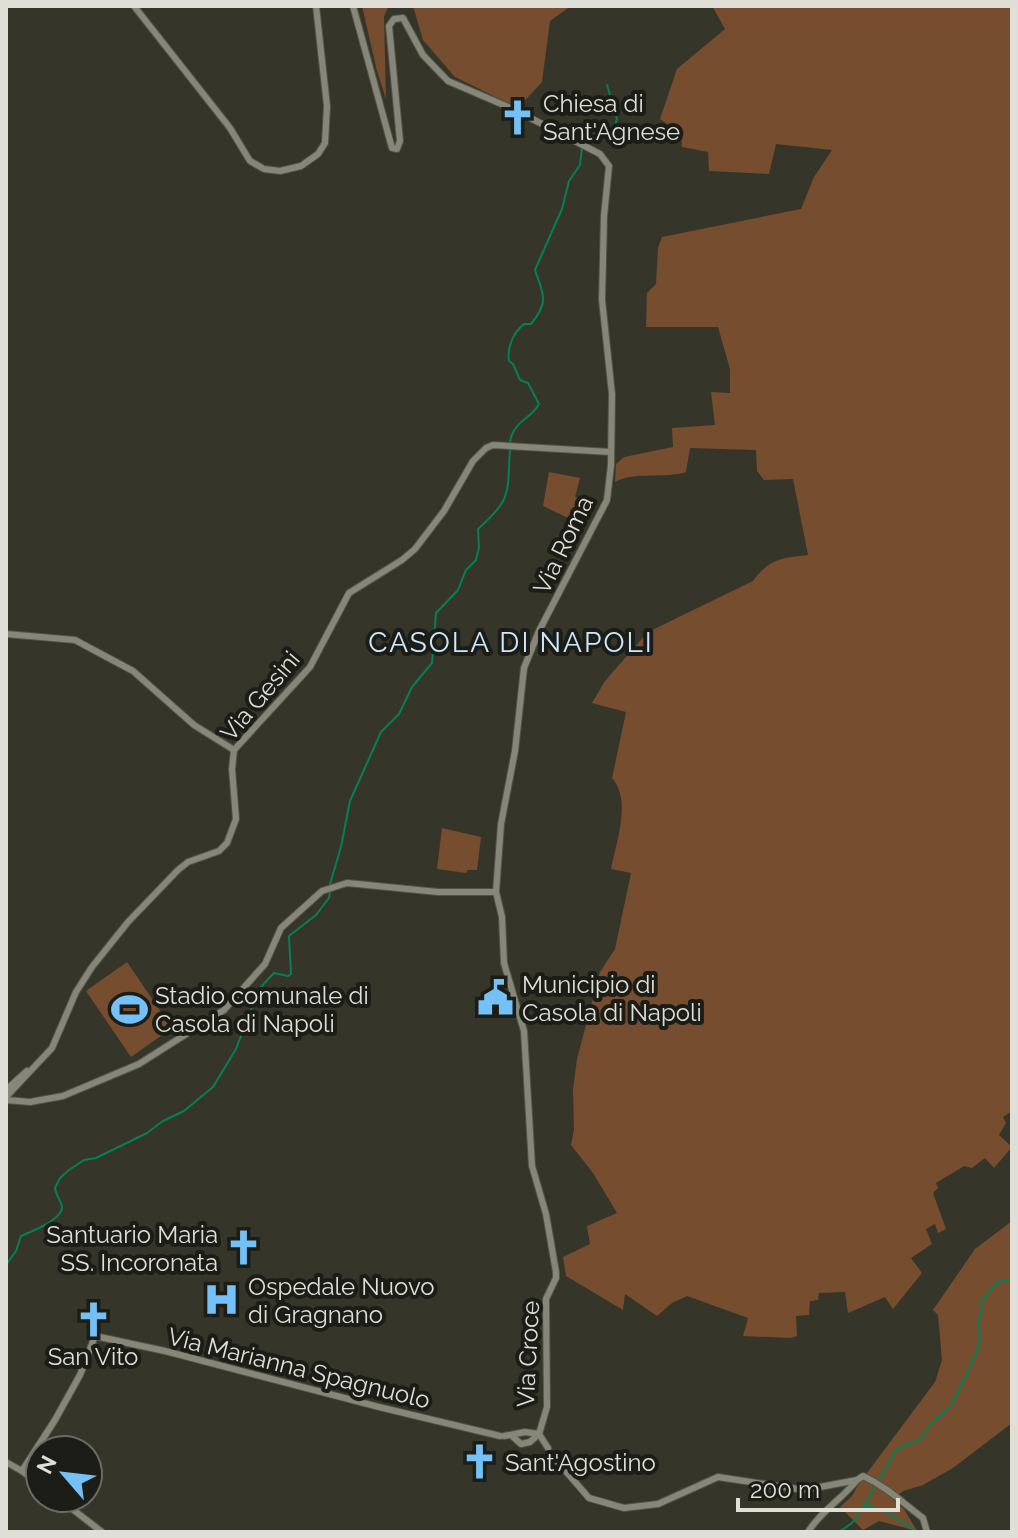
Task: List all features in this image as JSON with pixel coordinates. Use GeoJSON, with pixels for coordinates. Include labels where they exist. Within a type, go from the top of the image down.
{"type":"FeatureCollection","features":[{"type":"Feature","properties":{"kind":"street"},"geometry":{"type":"LineString","coordinates":[[134,6],[230,128],[250,161],[264,169],[280,171],[301,166],[318,154],[325,143],[327,106],[316,6]]}},
{"type":"Feature","properties":{"kind":"street","name":"Via Roma"},"geometry":{"type":"LineString","coordinates":[[353,6],[392,148],[397,149],[400,141],[389,26],[394,19],[403,18],[423,55],[448,81],[513,109],[600,154],[609,166],[602,300],[612,380],[611,452],[605,507],[539,631],[524,668],[515,751],[501,824],[496,892],[502,917],[504,963],[524,1031],[532,1166],[546,1214],[556,1278]]}},
{"type":"Feature","properties":{"kind":"street","name":"Via Gesini"},"geometry":{"type":"LineString","coordinates":[[57,1039],[76,992],[128,922],[188,862],[219,851],[227,843],[236,819],[234,750],[310,667],[349,593],[415,549],[444,511],[473,461],[493,445],[611,452]]}},
{"type":"Feature","properties":{"kind":"street"},"geometry":{"type":"LineString","coordinates":[[6,634],[75,640],[133,671],[194,725],[234,750]]}},
{"type":"Feature","properties":{"kind":"street"},"geometry":{"type":"LineString","coordinates":[[6,1099],[30,1102],[63,1096],[139,1064],[224,1010],[265,964],[281,928],[322,891],[347,883],[438,892],[496,892]]}},
{"type":"Feature","properties":{"kind":"street"},"geometry":{"type":"LineString","coordinates":[[6,1099],[57,1039]]}},
{"type":"Feature","properties":{"kind":"street"},"geometry":{"type":"LineString","coordinates":[[7,1088],[57,1039]]}},
{"type":"Feature","properties":{"kind":"street","name":"Via Croce"},"geometry":{"type":"LineString","coordinates":[[539,1434],[547,1407],[546,1299],[556,1278]]}},
{"type":"Feature","properties":{"kind":"street","name":"Via Marianna Spagnuolo"},"geometry":{"type":"LineString","coordinates":[[46,1434],[80,1375],[95,1336],[187,1356],[502,1436],[521,1444],[530,1442],[539,1434]]}},
{"type":"Feature","properties":{"kind":"street"},"geometry":{"type":"LineString","coordinates":[[539,1434],[548,1448]]}},
{"type":"Feature","properties":{"kind":"street"},"geometry":{"type":"LineString","coordinates":[[556,1460],[589,1498],[624,1508],[658,1504],[718,1477],[809,1490],[857,1480]]}},
{"type":"Feature","properties":{"kind":"street"},"geometry":{"type":"LineString","coordinates":[[9,1464],[22,1471],[24,1467]]}},
{"type":"Feature","properties":{"kind":"street"},"geometry":{"type":"LineString","coordinates":[[808,1532],[860,1476],[894,1493],[905,1506],[923,1518],[927,1532]]}},
{"type":"Feature","properties":{"kind":"street"},"geometry":{"type":"LineString","coordinates":[[837,1485],[841,1486],[844,1495]]}},
{"type":"Feature","properties":{"kind":"street"},"geometry":{"type":"LineString","coordinates":[[79,1514],[102,1532]]}},
{"type":"Feature","properties":{"kind":"shaded area"},"geometry":{"type":"Polygon","coordinates":[[[362,6],[389,6],[384,16],[386,99],[377,71],[362,6]]]}},
{"type":"Feature","properties":{"kind":"shaded area"},"geometry":{"type":"Polygon","coordinates":[[[413,6],[571,6],[550,21],[542,82],[518,108],[455,77],[423,40],[413,6]]]}},
{"type":"Feature","properties":{"kind":"shaded area"},"geometry":{"type":"Polygon","coordinates":[[[712,6],[1012,6],[1012,1111],[1003,1117],[1006,1123],[999,1135],[1012,1147],[994,1168],[985,1158],[972,1168],[964,1166],[936,1183],[938,1188],[933,1193],[946,1229],[938,1233],[935,1224],[926,1229],[932,1244],[911,1258],[922,1273],[893,1309],[885,1297],[848,1313],[845,1292],[819,1293],[818,1300],[810,1301],[809,1315],[796,1316],[797,1336],[791,1338],[743,1336],[748,1318],[687,1296],[672,1303],[657,1316],[625,1294],[623,1310],[566,1276],[563,1257],[590,1244],[587,1226],[617,1213],[593,1173],[571,1145],[577,1059],[600,972],[615,949],[631,873],[611,869],[622,810],[618,787],[612,778],[626,712],[592,703],[605,681],[648,632],[753,581],[777,560],[808,555],[793,479],[764,480],[757,471],[756,450],[690,448],[686,472],[631,477],[615,482],[616,464],[624,457],[673,447],[672,428],[715,425],[711,392],[730,393],[730,369],[718,327],[646,327],[647,293],[656,284],[658,248],[662,237],[801,209],[814,177],[832,150],[776,144],[769,174],[709,171],[708,152],[682,147],[681,134],[660,119],[677,69],[725,29],[712,6]]]}},
{"type":"Feature","properties":{"kind":"shaded area"},"geometry":{"type":"Polygon","coordinates":[[[549,472],[580,478],[575,497],[589,502],[585,526],[543,506],[549,472]]]}},
{"type":"Feature","properties":{"kind":"shaded area"},"geometry":{"type":"Polygon","coordinates":[[[442,828],[481,837],[477,870],[466,873],[437,869],[442,828]]]}},
{"type":"Feature","properties":{"kind":"shaded area","name":"Stadio comunale di Casola di Napoli"},"geometry":{"type":"Polygon","coordinates":[[[127,962],[172,1028],[131,1057],[86,991],[127,962]]]}},
{"type":"Feature","properties":{"kind":"shaded area"},"geometry":{"type":"Polygon","coordinates":[[[1012,1221],[1012,1423],[953,1468],[923,1485],[903,1491],[893,1499],[904,1509],[917,1531],[879,1521],[863,1530],[840,1507],[852,1496],[935,1382],[942,1360],[938,1315],[933,1310],[975,1249],[1012,1221]]]}},
{"type":"Feature","properties":{"kind":"waterway"},"geometry":{"type":"LineString","coordinates":[[586,142],[588,137],[615,125],[617,119],[607,85]]}},
{"type":"Feature","properties":{"kind":"waterway"},"geometry":{"type":"LineString","coordinates":[[510,443],[514,430],[539,404],[528,383],[520,380],[509,361],[510,346],[520,328],[531,324],[541,309],[543,297],[535,270],[562,209],[569,181],[580,165],[582,148]]}},
{"type":"Feature","properties":{"kind":"waterway"},"geometry":{"type":"LineString","coordinates":[[330,884],[350,801],[381,732],[399,714],[412,687],[432,663],[436,613],[458,590],[466,570],[476,560],[478,529],[503,502],[509,476],[510,449]]}},
{"type":"Feature","properties":{"kind":"waterway"},"geometry":{"type":"LineString","coordinates":[[6,1265],[16,1251],[21,1236],[46,1224],[61,1212],[55,1188],[69,1170],[84,1160],[96,1158],[147,1133],[184,1111],[213,1087],[236,1049],[259,989],[274,973],[291,974],[289,936],[316,915],[329,898],[330,891]]}},
{"type":"Feature","properties":{"kind":"waterway"},"geometry":{"type":"LineString","coordinates":[[839,1532],[852,1523],[861,1511],[897,1449],[921,1439],[930,1425],[952,1405],[976,1354],[980,1338],[978,1322],[981,1302],[998,1281],[1012,1280]]}},
{"type":"Feature","properties":{"kind":"waterway"},"geometry":{"type":"LineString","coordinates":[[866,1505],[885,1511],[918,1532]]}},
{"type":"Feature","properties":{"kind":"place","name":"Chiesa di Sant'Agnese"},"geometry":{"type":"Point","coordinates":[517,117]}},
{"type":"Feature","properties":{"kind":"place","name":"Municipio di Casola di Napoli"},"geometry":{"type":"Point","coordinates":[496,998]}},
{"type":"Feature","properties":{"kind":"place","name":"Stadio comunale di Casola di Napoli"},"geometry":{"type":"Point","coordinates":[129,1009]}},
{"type":"Feature","properties":{"kind":"place","name":"Santuario Maria SS. Incoronata"},"geometry":{"type":"Point","coordinates":[244,1248]}},
{"type":"Feature","properties":{"kind":"place","name":"Ospedale Nuovo di Gragnano"},"geometry":{"type":"Point","coordinates":[222,1300]}},
{"type":"Feature","properties":{"kind":"place","name":"San Vito"},"geometry":{"type":"Point","coordinates":[93,1319]}},
{"type":"Feature","properties":{"kind":"place","name":"Sant'Agostino"},"geometry":{"type":"Point","coordinates":[479,1462]}},
{"type":"Feature","properties":{"kind":"district","name":"CASOLA DI NAPOLI"},"geometry":{"type":"Point","coordinates":[511,642]}}]}
